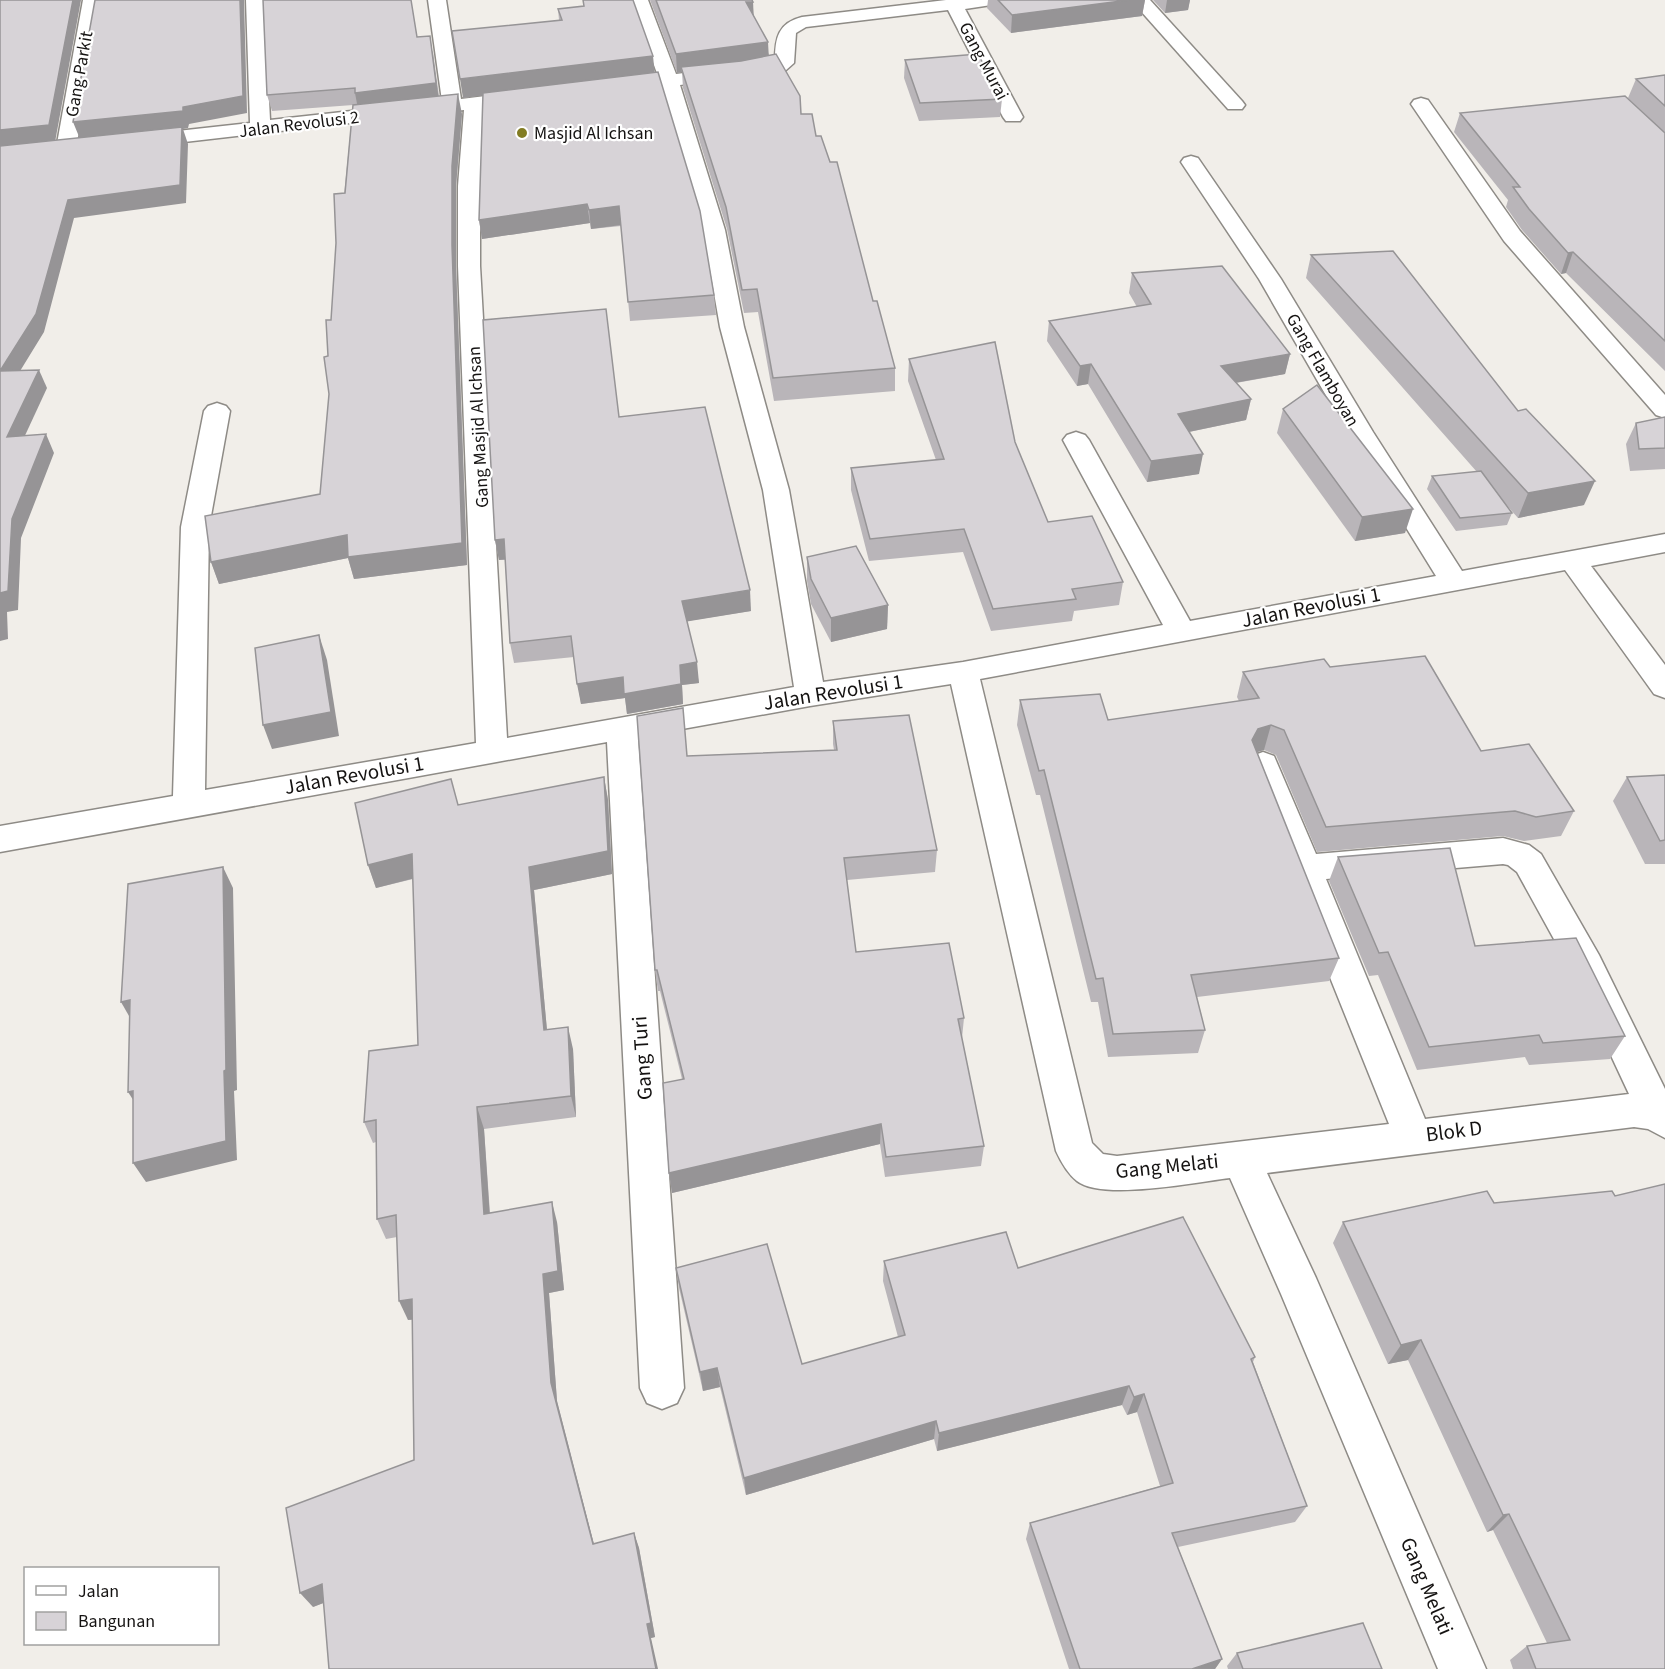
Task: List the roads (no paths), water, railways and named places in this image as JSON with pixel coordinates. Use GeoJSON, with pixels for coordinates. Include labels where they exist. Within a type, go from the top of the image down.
{"type":"FeatureCollection","features":[{"type":"Feature","properties":{"kind":"street","name":"Gang Parkit"},"geometry":{"type":"LineString","coordinates":[[66,149],[93,0]]}},
{"type":"Feature","properties":{"kind":"street"},"geometry":{"type":"LineString","coordinates":[[255,0],[260,129]]}},
{"type":"Feature","properties":{"kind":"street","name":"Gang Masjid Al Ichsan"},"geometry":{"type":"LineString","coordinates":[[437,0],[463,104],[469,186],[469,266],[492,750]]}},
{"type":"Feature","properties":{"kind":"street"},"geometry":{"type":"LineString","coordinates":[[639,0],[669,81],[714,230],[732,327],[776,490],[810,695]]}},
{"type":"Feature","properties":{"kind":"street"},"geometry":{"type":"LineString","coordinates":[[598,89],[778,67],[785,63],[786,31],[790,26],[857,7],[954,5],[992,0]]}},
{"type":"Feature","properties":{"kind":"street"},"geometry":{"type":"LineString","coordinates":[[1140,0],[1235,105]]}},
{"type":"Feature","properties":{"kind":"street","name":"Gang Murai"},"geometry":{"type":"LineString","coordinates":[[954,5],[1013,117]]}},
{"type":"Feature","properties":{"kind":"street","name":"Jalan Revolusi 2"},"geometry":{"type":"LineString","coordinates":[[123,143],[542,95]]}},
{"type":"Feature","properties":{"kind":"street"},"geometry":{"type":"LineString","coordinates":[[1421,104],[1512,236],[1665,410]]}},
{"type":"Feature","properties":{"kind":"street"},"geometry":{"type":"LineString","coordinates":[[44,151],[88,147]]}},
{"type":"Feature","properties":{"kind":"street","name":"Gang Flamboyan"},"geometry":{"type":"LineString","coordinates":[[1191,162],[1270,279],[1359,432],[1453,580]]}},
{"type":"Feature","properties":{"kind":"street"},"geometry":{"type":"LineString","coordinates":[[189,805],[195,527],[217,411]]}},
{"type":"Feature","properties":{"kind":"street"},"geometry":{"type":"LineString","coordinates":[[1076,440],[1181,631]]}},
{"type":"Feature","properties":{"kind":"street","name":"Jalan Revolusi 1"},"geometry":{"type":"LineString","coordinates":[[0,839],[492,750],[810,695],[963,672],[1453,580],[1665,543]]}},
{"type":"Feature","properties":{"kind":"street"},"geometry":{"type":"LineString","coordinates":[[1572,560],[1665,687]]}},
{"type":"Feature","properties":{"kind":"street","name":"Gang Melati"},"geometry":{"type":"LineString","coordinates":[[963,672],[1075,1151],[1092,1170],[1117,1174],[1240,1159],[1301,1292],[1462,1669]]}},
{"type":"Feature","properties":{"kind":"street","name":"Gang Turi"},"geometry":{"type":"LineString","coordinates":[[622,728],[662,1388]]}},
{"type":"Feature","properties":{"kind":"street"},"geometry":{"type":"LineString","coordinates":[[1263,764],[1413,1136]]}},
{"type":"Feature","properties":{"kind":"street"},"geometry":{"type":"LineString","coordinates":[[1303,868],[1503,851],[1523,856],[1586,965],[1661,1118]]}},
{"type":"Feature","properties":{"kind":"street","name":"Blok D"},"geometry":{"type":"LineString","coordinates":[[1240,1159],[1634,1110],[1661,1118]]}},
{"type":"Feature","properties":{"kind":"place","name":"Masjid Al Ichsan"},"geometry":{"type":"Point","coordinates":[522,133]}}]}
